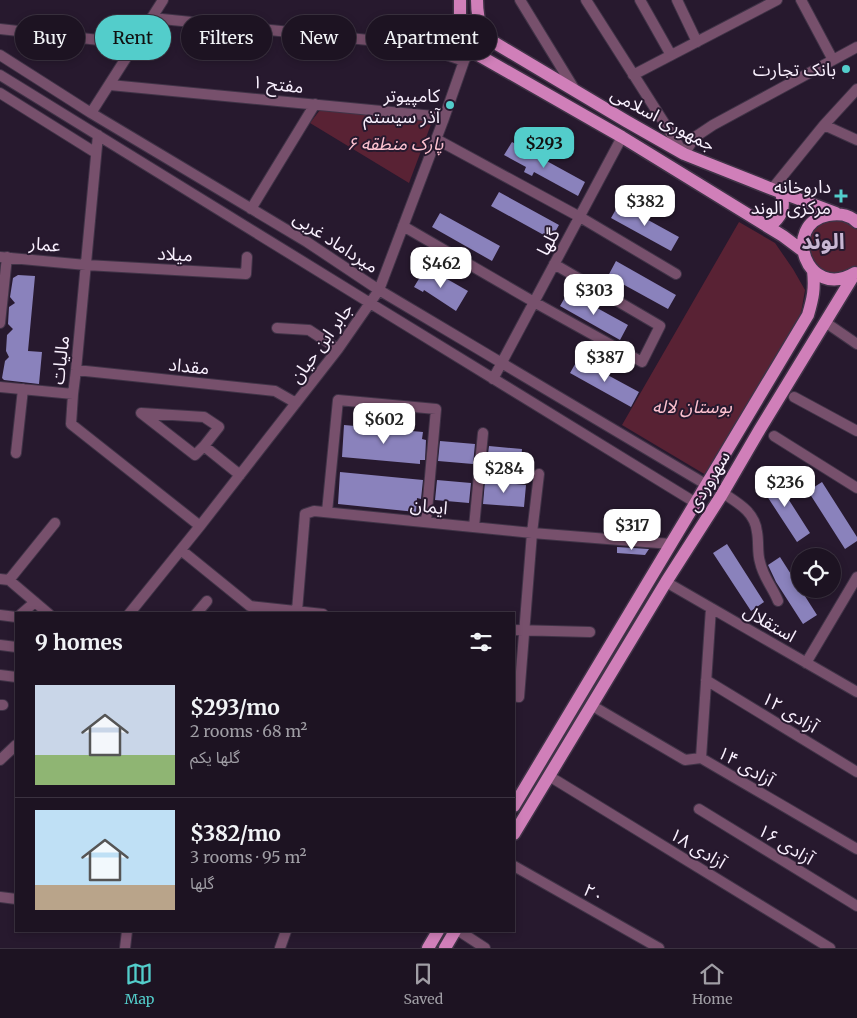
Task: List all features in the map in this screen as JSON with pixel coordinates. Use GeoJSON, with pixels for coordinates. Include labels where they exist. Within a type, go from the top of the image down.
{"type":"FeatureCollection","features":[{"type":"Feature","properties":{"kind":"main road"},"geometry":{"type":"LineString","coordinates":[[460,0],[460,15]]}},
{"type":"Feature","properties":{"kind":"main road"},"geometry":{"type":"LineString","coordinates":[[477,0],[478,15]]}},
{"type":"Feature","properties":{"kind":"main road","name":"جمهوری اسلامی"},"geometry":{"type":"LineString","coordinates":[[497,45],[684,154],[776,191],[856,220]]}},
{"type":"Feature","properties":{"kind":"main road","name":"جمهوری اسلامی"},"geometry":{"type":"LineString","coordinates":[[478,60],[622,137],[783,236],[803,251]]}},
{"type":"Feature","properties":{"kind":"main road"},"geometry":{"type":"LineString","coordinates":[[769,228],[778,220],[783,208],[783,200],[776,191]]}},
{"type":"Feature","properties":{"kind":"main road"},"geometry":{"type":"LineString","coordinates":[[836,213],[823,216],[815,221],[807,230],[803,240],[806,262],[820,276],[830,279],[842,279],[855,273]]}},
{"type":"Feature","properties":{"kind":"main road","name":"سهروردی"},"geometry":{"type":"LineString","coordinates":[[515,804],[808,315],[813,298],[813,270]]}},
{"type":"Feature","properties":{"kind":"main road","name":"سهروردی"},"geometry":{"type":"LineString","coordinates":[[515,832],[855,273]]}},
{"type":"Feature","properties":{"kind":"main road"},"geometry":{"type":"LineString","coordinates":[[762,394],[776,403]]}},
{"type":"Feature","properties":{"kind":"main road"},"geometry":{"type":"LineString","coordinates":[[428,948],[437,932]]}},
{"type":"Feature","properties":{"kind":"main road"},"geometry":{"type":"LineString","coordinates":[[445,948],[456,932]]}},
{"type":"Feature","properties":{"kind":"street"},"geometry":{"type":"LineString","coordinates":[[154,15],[163,0]]}},
{"type":"Feature","properties":{"kind":"street"},"geometry":{"type":"LineString","coordinates":[[520,0],[575,90]]}},
{"type":"Feature","properties":{"kind":"street"},"geometry":{"type":"LineString","coordinates":[[586,0],[684,154],[694,137],[713,125],[833,60],[856,50]]}},
{"type":"Feature","properties":{"kind":"street"},"geometry":{"type":"LineString","coordinates":[[640,0],[671,55]]}},
{"type":"Feature","properties":{"kind":"street"},"geometry":{"type":"LineString","coordinates":[[677,0],[697,42]]}},
{"type":"Feature","properties":{"kind":"street"},"geometry":{"type":"LineString","coordinates":[[634,75],[777,0]]}},
{"type":"Feature","properties":{"kind":"street"},"geometry":{"type":"LineString","coordinates":[[801,0],[833,60]]}},
{"type":"Feature","properties":{"kind":"street"},"geometry":{"type":"LineString","coordinates":[[171,20],[366,40]]}},
{"type":"Feature","properties":{"kind":"street"},"geometry":{"type":"LineString","coordinates":[[0,28],[95,39]]}},
{"type":"Feature","properties":{"kind":"street","name":"میرداماد غربی"},"geometry":{"type":"LineString","coordinates":[[0,55],[91,113],[307,242],[379,290],[707,485]]}},
{"type":"Feature","properties":{"kind":"street"},"geometry":{"type":"LineString","coordinates":[[91,113],[125,60]]}},
{"type":"Feature","properties":{"kind":"street","name":"جابر ابن حیان"},"geometry":{"type":"LineString","coordinates":[[131,612],[338,349],[379,290],[467,60]]}},
{"type":"Feature","properties":{"kind":"street","name":"میرداماد غربی"},"geometry":{"type":"LineString","coordinates":[[0,75],[696,503]]}},
{"type":"Feature","properties":{"kind":"street","name":"مفتح ۱"},"geometry":{"type":"LineString","coordinates":[[110,84],[444,117]]}},
{"type":"Feature","properties":{"kind":"street"},"geometry":{"type":"LineString","coordinates":[[776,191],[824,125],[857,89]]}},
{"type":"Feature","properties":{"kind":"street"},"geometry":{"type":"LineString","coordinates":[[0,93],[96,153]]}},
{"type":"Feature","properties":{"kind":"street"},"geometry":{"type":"LineString","coordinates":[[251,209],[315,104]]}},
{"type":"Feature","properties":{"kind":"street"},"geometry":{"type":"LineString","coordinates":[[824,125],[857,140]]}},
{"type":"Feature","properties":{"kind":"street","name":"مالیات"},"geometry":{"type":"LineString","coordinates":[[98,135],[71,424],[200,526]]}},
{"type":"Feature","properties":{"kind":"street","name":"گلها"},"geometry":{"type":"LineString","coordinates":[[493,379],[622,137]]}},
{"type":"Feature","properties":{"kind":"street"},"geometry":{"type":"LineString","coordinates":[[436,139],[580,217],[676,274]]}},
{"type":"Feature","properties":{"kind":"street"},"geometry":{"type":"LineString","coordinates":[[403,226],[642,362],[660,326],[554,264]]}},
{"type":"Feature","properties":{"kind":"street"},"geometry":{"type":"LineString","coordinates":[[0,323],[4,257]]}},
{"type":"Feature","properties":{"kind":"street","name":"عمار"},"geometry":{"type":"LineString","coordinates":[[4,257],[86,264]]}},
{"type":"Feature","properties":{"kind":"street","name":"میلاد"},"geometry":{"type":"LineString","coordinates":[[86,264],[246,274],[247,257]]}},
{"type":"Feature","properties":{"kind":"street"},"geometry":{"type":"LineString","coordinates":[[825,322],[857,344]]}},
{"type":"Feature","properties":{"kind":"street"},"geometry":{"type":"LineString","coordinates":[[277,328],[309,330],[338,349]]}},
{"type":"Feature","properties":{"kind":"street","name":"مقداد"},"geometry":{"type":"LineString","coordinates":[[76,370],[275,391],[296,403]]}},
{"type":"Feature","properties":{"kind":"street"},"geometry":{"type":"LineString","coordinates":[[0,387],[73,394]]}},
{"type":"Feature","properties":{"kind":"street"},"geometry":{"type":"LineString","coordinates":[[16,453],[23,389]]}},
{"type":"Feature","properties":{"kind":"street"},"geometry":{"type":"LineString","coordinates":[[794,397],[857,431]]}},
{"type":"Feature","properties":{"kind":"street"},"geometry":{"type":"LineString","coordinates":[[327,512],[338,400],[436,409],[426,522]]}},
{"type":"Feature","properties":{"kind":"street"},"geometry":{"type":"LineString","coordinates":[[141,413],[204,417],[219,428],[204,446],[195,455],[141,413]]}},
{"type":"Feature","properties":{"kind":"street"},"geometry":{"type":"LineString","coordinates":[[474,527],[483,433]]}},
{"type":"Feature","properties":{"kind":"street"},"geometry":{"type":"LineString","coordinates":[[774,436],[857,488]]}},
{"type":"Feature","properties":{"kind":"street"},"geometry":{"type":"LineString","coordinates":[[204,446],[240,475]]}},
{"type":"Feature","properties":{"kind":"street"},"geometry":{"type":"LineString","coordinates":[[515,696],[519,697],[532,533],[539,474]]}},
{"type":"Feature","properties":{"kind":"street"},"geometry":{"type":"LineString","coordinates":[[723,493],[748,510],[753,518],[757,530],[759,562],[778,601]]}},
{"type":"Feature","properties":{"kind":"street","name":"ایمان"},"geometry":{"type":"LineString","coordinates":[[297,611],[304,514],[314,511],[532,533],[671,544]]}},
{"type":"Feature","properties":{"kind":"street"},"geometry":{"type":"LineString","coordinates":[[47,612],[5,579],[55,523]]}},
{"type":"Feature","properties":{"kind":"street"},"geometry":{"type":"LineString","coordinates":[[181,550],[250,610],[306,612]]}},
{"type":"Feature","properties":{"kind":"street"},"geometry":{"type":"LineString","coordinates":[[806,663],[854,588],[857,577]]}},
{"type":"Feature","properties":{"kind":"street","name":"استقلال"},"geometry":{"type":"LineString","coordinates":[[666,582],[857,692]]}},
{"type":"Feature","properties":{"kind":"street"},"geometry":{"type":"LineString","coordinates":[[198,612],[208,601]]}},
{"type":"Feature","properties":{"kind":"street"},"geometry":{"type":"LineString","coordinates":[[23,612],[35,602]]}},
{"type":"Feature","properties":{"kind":"street"},"geometry":{"type":"LineString","coordinates":[[701,758],[712,608]]}},
{"type":"Feature","properties":{"kind":"street"},"geometry":{"type":"LineString","coordinates":[[0,615],[15,617]]}},
{"type":"Feature","properties":{"kind":"street"},"geometry":{"type":"LineString","coordinates":[[515,630],[590,632]]}},
{"type":"Feature","properties":{"kind":"street"},"geometry":{"type":"LineString","coordinates":[[0,645],[15,647]]}},
{"type":"Feature","properties":{"kind":"street"},"geometry":{"type":"LineString","coordinates":[[0,675],[15,677]]}},
{"type":"Feature","properties":{"kind":"street","name":"آزادی ۱۲"},"geometry":{"type":"LineString","coordinates":[[706,680],[857,772]]}},
{"type":"Feature","properties":{"kind":"street","name":"آزادی ۱۴"},"geometry":{"type":"LineString","coordinates":[[592,705],[685,760],[701,758],[857,849]]}},
{"type":"Feature","properties":{"kind":"street"},"geometry":{"type":"LineString","coordinates":[[0,760],[15,746]]}},
{"type":"Feature","properties":{"kind":"street","name":"آزادی ۱۸"},"geometry":{"type":"LineString","coordinates":[[548,776],[830,948]]}},
{"type":"Feature","properties":{"kind":"street","name":"آزادی ۱۶"},"geometry":{"type":"LineString","coordinates":[[699,809],[857,906]]}},
{"type":"Feature","properties":{"kind":"street","name":"۲۰"},"geometry":{"type":"LineString","coordinates":[[515,867],[659,948]]}},
{"type":"Feature","properties":{"kind":"street"},"geometry":{"type":"LineString","coordinates":[[0,897],[15,899]]}},
{"type":"Feature","properties":{"kind":"street"},"geometry":{"type":"LineString","coordinates":[[125,948],[127,932]]}},
{"type":"Feature","properties":{"kind":"street"},"geometry":{"type":"LineString","coordinates":[[280,948],[286,932]]}},
{"type":"Feature","properties":{"kind":"street"},"geometry":{"type":"LineString","coordinates":[[459,932],[485,948]]}},
{"type":"Feature","properties":{"kind":"green space","name":"پارک منطقه ۶"},"geometry":{"type":"Polygon","coordinates":[[[320,110],[433,119],[409,183],[310,123],[320,110]]]}},
{"type":"Feature","properties":{"kind":"green space"},"geometry":{"type":"Polygon","coordinates":[[[823,216],[857,222],[857,272],[820,276],[803,240],[823,216]]]}},
{"type":"Feature","properties":{"kind":"green space","name":"بوستان لاله"},"geometry":{"type":"Polygon","coordinates":[[[739,222],[775,243],[805,290],[801,313],[711,478],[622,425],[739,222]]]}},
{"type":"Feature","properties":{"kind":"building"},"geometry":{"type":"Polygon","coordinates":[[[512,142],[585,182],[578,196],[534,172],[532,176],[524,172],[526,167],[504,155],[512,142]]]}},
{"type":"Feature","properties":{"kind":"building"},"geometry":{"type":"Polygon","coordinates":[[[499,192],[559,225],[551,239],[491,206],[499,192]]]}},
{"type":"Feature","properties":{"kind":"building"},"geometry":{"type":"Polygon","coordinates":[[[619,204],[679,237],[671,251],[611,218],[619,204]]]}},
{"type":"Feature","properties":{"kind":"building"},"geometry":{"type":"Polygon","coordinates":[[[440,213],[500,246],[492,261],[432,227],[440,213]]]}},
{"type":"Feature","properties":{"kind":"building"},"geometry":{"type":"Polygon","coordinates":[[[616,261],[676,295],[668,309],[608,276],[616,261]]]}},
{"type":"Feature","properties":{"kind":"building"},"geometry":{"type":"Polygon","coordinates":[[[426,267],[468,291],[456,311],[424,290],[423,292],[414,287],[426,267]]]}},
{"type":"Feature","properties":{"kind":"building"},"geometry":{"type":"Polygon","coordinates":[[[18,275],[35,276],[28,351],[42,352],[39,384],[4,380],[2,378],[5,361],[9,357],[6,351],[7,335],[13,329],[8,324],[9,307],[15,303],[10,297],[13,278],[18,275]]]}},
{"type":"Feature","properties":{"kind":"building"},"geometry":{"type":"Polygon","coordinates":[[[568,292],[628,325],[620,340],[560,306],[568,292]]]}},
{"type":"Feature","properties":{"kind":"building"},"geometry":{"type":"Polygon","coordinates":[[[578,359],[639,392],[631,407],[570,373],[578,359]]]}},
{"type":"Feature","properties":{"kind":"building"},"geometry":{"type":"Polygon","coordinates":[[[344,425],[423,432],[422,439],[426,440],[425,460],[420,460],[420,464],[342,457],[344,425]]]}},
{"type":"Feature","properties":{"kind":"building"},"geometry":{"type":"Polygon","coordinates":[[[440,441],[475,444],[473,464],[438,461],[440,441]]]}},
{"type":"Feature","properties":{"kind":"building"},"geometry":{"type":"Polygon","coordinates":[[[489,446],[522,449],[521,464],[487,462],[489,446]]]}},
{"type":"Feature","properties":{"kind":"building"},"geometry":{"type":"Polygon","coordinates":[[[340,472],[423,480],[421,499],[417,498],[416,512],[338,504],[340,472]]]}},
{"type":"Feature","properties":{"kind":"building"},"geometry":{"type":"Polygon","coordinates":[[[773,475],[810,533],[797,542],[759,484],[773,475]]]}},
{"type":"Feature","properties":{"kind":"building"},"geometry":{"type":"Polygon","coordinates":[[[437,480],[471,483],[469,503],[435,500],[437,480]]]}},
{"type":"Feature","properties":{"kind":"building"},"geometry":{"type":"Polygon","coordinates":[[[485,481],[526,485],[524,507],[483,504],[485,481]]]}},
{"type":"Feature","properties":{"kind":"building"},"geometry":{"type":"Polygon","coordinates":[[[822,482],[857,537],[857,541],[845,549],[808,491],[822,482]]]}},
{"type":"Feature","properties":{"kind":"building"},"geometry":{"type":"Polygon","coordinates":[[[727,544],[764,602],[751,611],[713,553],[727,544]]]}},
{"type":"Feature","properties":{"kind":"building"},"geometry":{"type":"Polygon","coordinates":[[[617,547],[649,549],[645,555],[617,553],[617,547]]]}},
{"type":"Feature","properties":{"kind":"building"},"geometry":{"type":"Polygon","coordinates":[[[780,557],[791,574],[791,598],[806,598],[817,615],[803,624],[776,582],[768,565],[780,557]]]}},
{"type":"Feature","properties":{"kind":"place","name":"بانک تجارت"},"geometry":{"type":"Point","coordinates":[846,69]}},
{"type":"Feature","properties":{"kind":"place","name":"کامپیوتر آذر سیستم"},"geometry":{"type":"Point","coordinates":[450,105]}},
{"type":"Feature","properties":{"kind":"place","name":"داروخانه مرکزی الوند"},"geometry":{"type":"Point","coordinates":[841,196]}},
{"type":"Feature","properties":{"kind":"district","name":"الوند"},"geometry":{"type":"Point","coordinates":[823,241]}}]}
